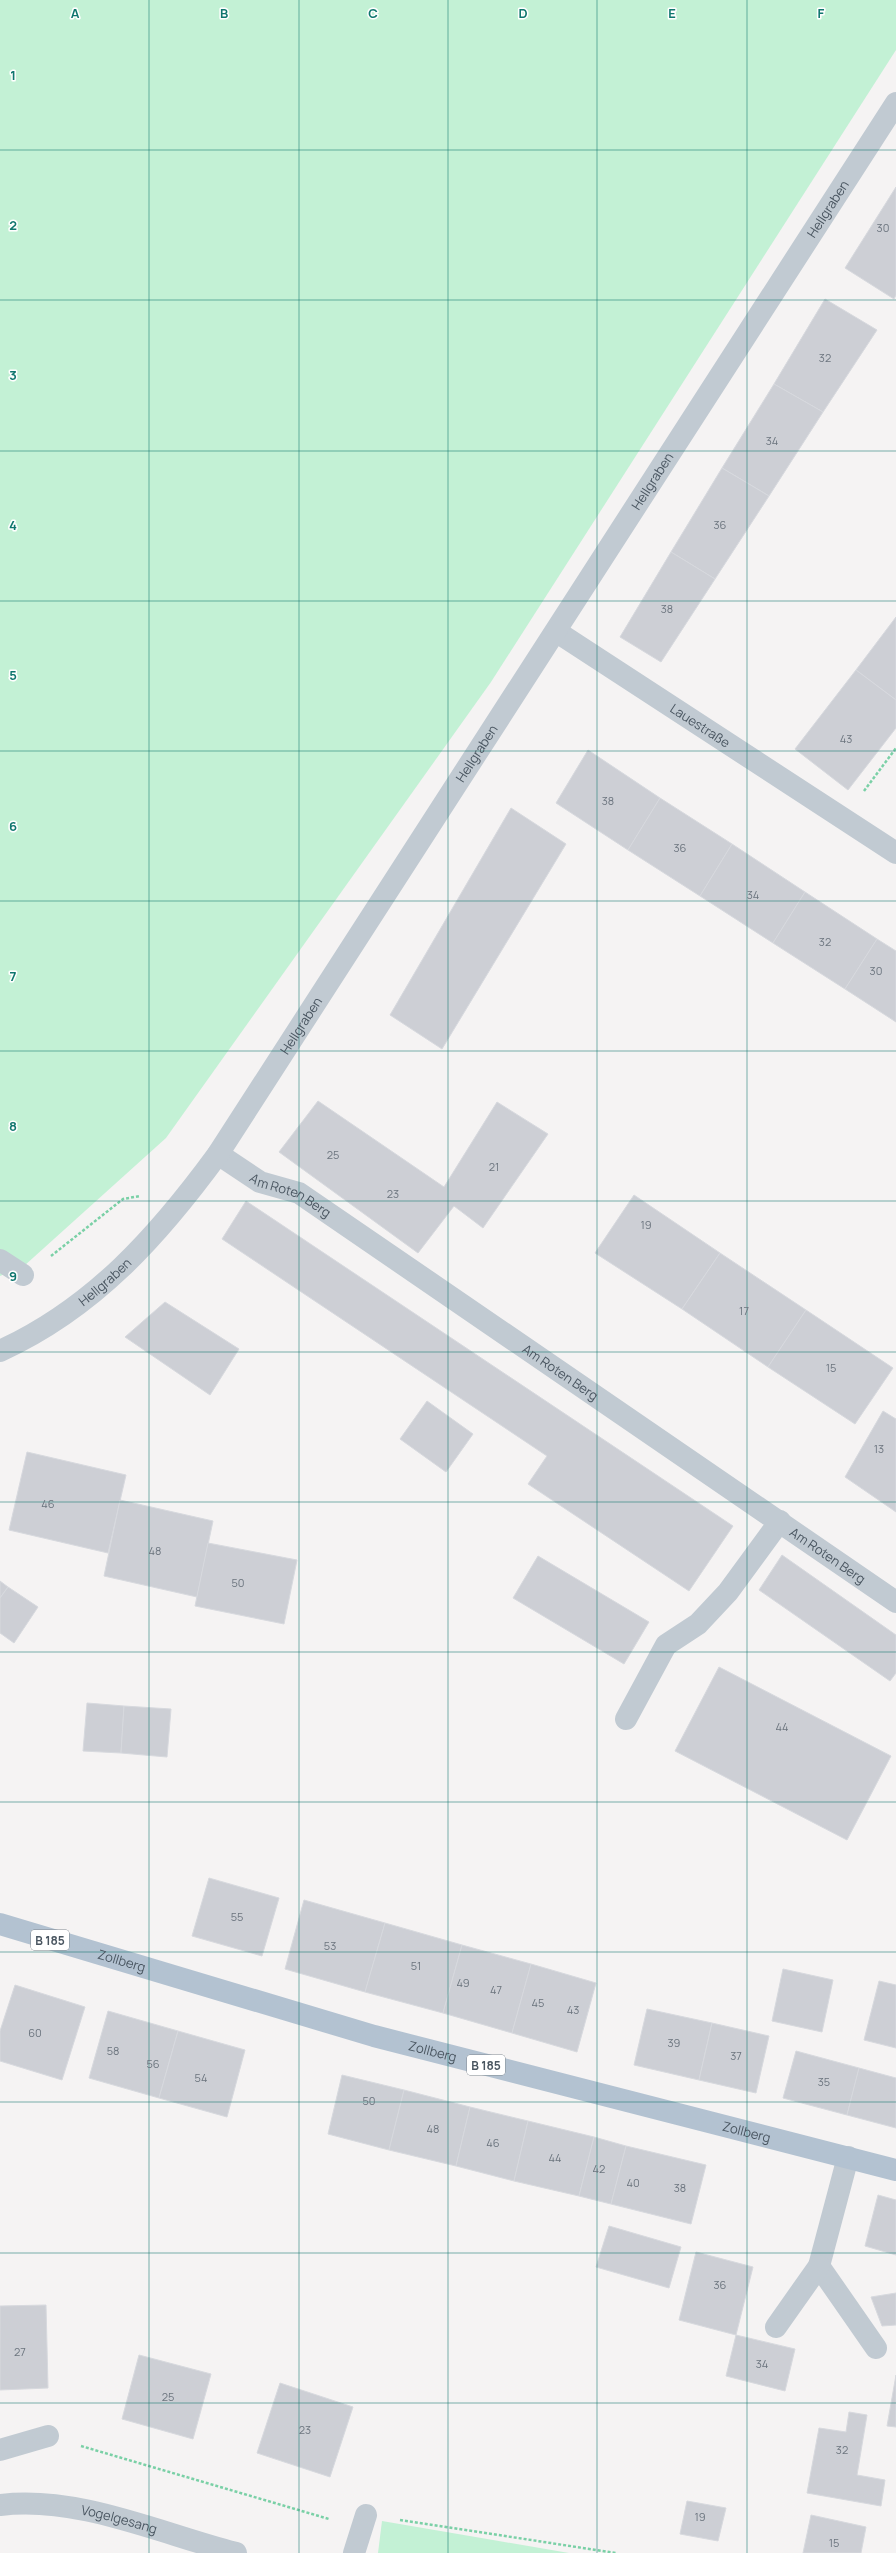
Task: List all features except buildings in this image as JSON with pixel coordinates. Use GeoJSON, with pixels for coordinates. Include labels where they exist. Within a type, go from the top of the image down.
{"type":"FeatureCollection","features":[{"type":"Feature","properties":{"kind":"main road","name":"Zollberg"},"geometry":{"type":"LineString","coordinates":[[10,1927],[374,2036],[896,2170]]}},
{"type":"Feature","properties":{"kind":"street","name":"Hellgraben"},"geometry":{"type":"LineString","coordinates":[[0,1351],[52,1324],[89,1297],[126,1264],[161,1229],[182,1204],[218,1154],[557,632],[896,103]]}},
{"type":"Feature","properties":{"kind":"street","name":"Lauestraße"},"geometry":{"type":"LineString","coordinates":[[557,632],[896,853]]}},
{"type":"Feature","properties":{"kind":"street","name":"Am Roten Berg"},"geometry":{"type":"LineString","coordinates":[[218,1154],[260,1182],[299,1193],[780,1521],[896,1602]]}},
{"type":"Feature","properties":{"kind":"street"},"geometry":{"type":"LineString","coordinates":[[0,1260],[23,1275]]}},
{"type":"Feature","properties":{"kind":"street"},"geometry":{"type":"LineString","coordinates":[[626,1719],[666,1645],[698,1624],[728,1592],[780,1521]]}},
{"type":"Feature","properties":{"kind":"street"},"geometry":{"type":"LineString","coordinates":[[776,2327],[819,2266],[848,2157]]}},
{"type":"Feature","properties":{"kind":"street"},"geometry":{"type":"LineString","coordinates":[[819,2266],[876,2348]]}},
{"type":"Feature","properties":{"kind":"street"},"geometry":{"type":"LineString","coordinates":[[0,2450],[48,2436]]}},
{"type":"Feature","properties":{"kind":"street","name":"Vogelgesang"},"geometry":{"type":"LineString","coordinates":[[0,2505],[46,2505],[97,2513],[236,2553]]}},
{"type":"Feature","properties":{"kind":"street"},"geometry":{"type":"LineString","coordinates":[[354,2553],[366,2515]]}},
{"type":"Feature","properties":{"kind":"path"},"geometry":{"type":"LineString","coordinates":[[843,818],[896,748]]}},
{"type":"Feature","properties":{"kind":"path"},"geometry":{"type":"LineString","coordinates":[[23,1275],[66,1246],[123,1199],[144,1195],[182,1204]]}},
{"type":"Feature","properties":{"kind":"path"},"geometry":{"type":"LineString","coordinates":[[48,2436],[341,2522],[366,2515],[616,2553]]}},
{"type":"Feature","properties":{"kind":"green space"},"geometry":{"type":"Polygon","coordinates":[[[0,0],[896,0],[896,50],[491,682],[166,1138],[24,1266],[0,1276],[0,0]]]}},
{"type":"Feature","properties":{"kind":"green space"},"geometry":{"type":"Polygon","coordinates":[[[382,2521],[569,2553],[378,2553],[382,2521]]]}}]}
